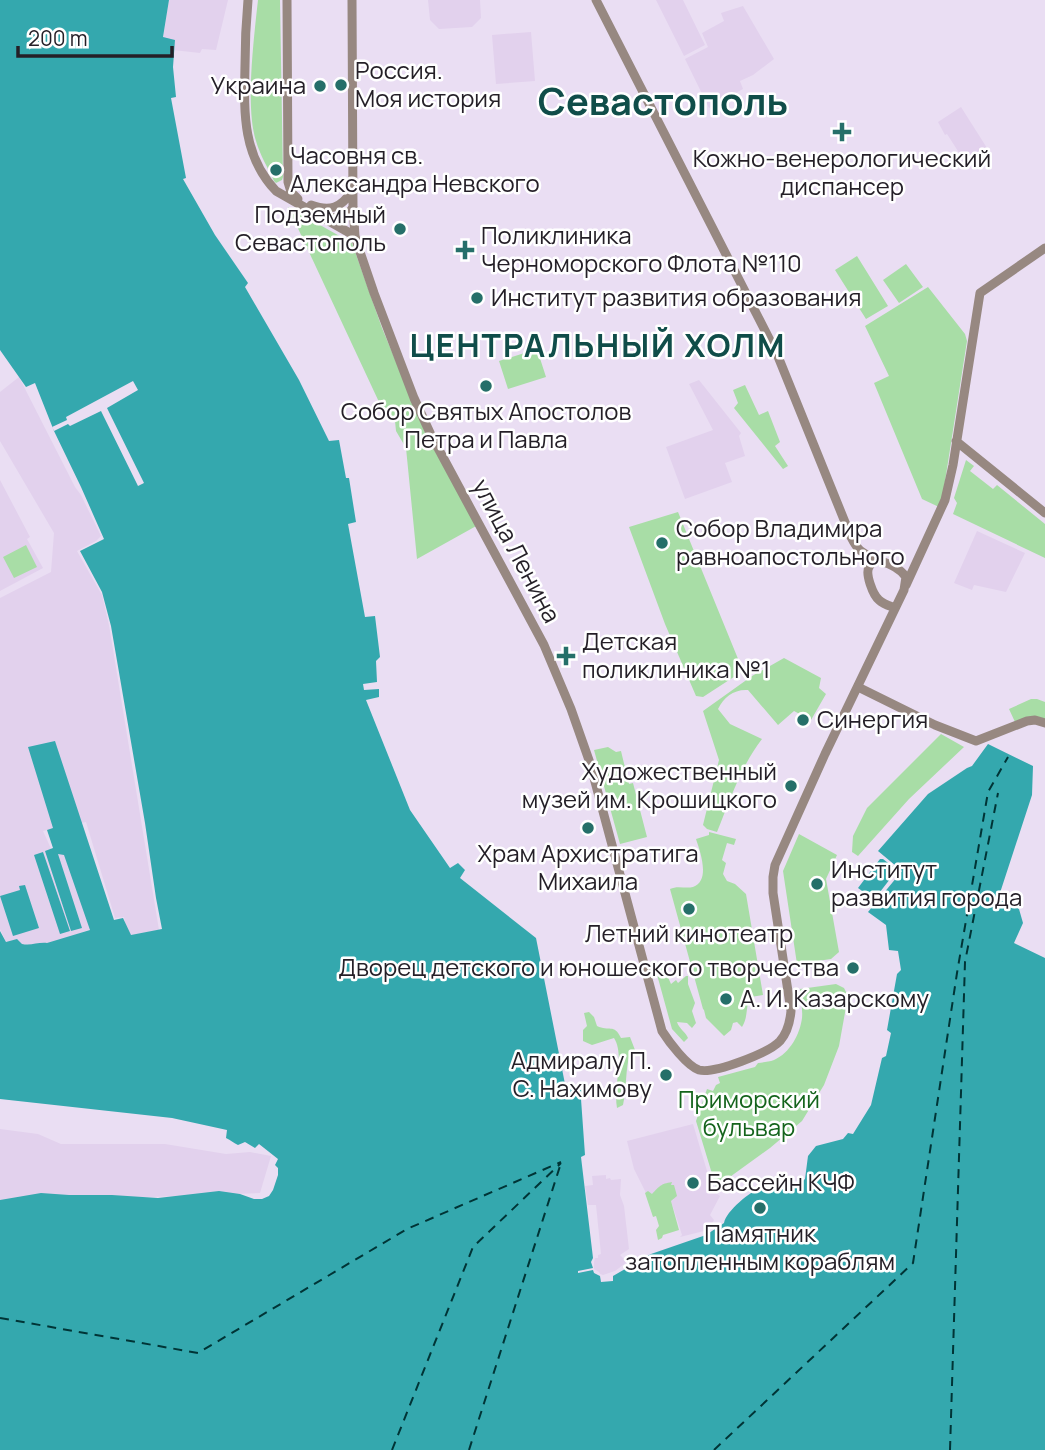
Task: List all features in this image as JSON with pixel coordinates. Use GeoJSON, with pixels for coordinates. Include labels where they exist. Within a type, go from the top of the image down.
{"type":"FeatureCollection","features":[{"type":"Feature","properties":{"kind":"main road"},"geometry":{"type":"LineString","coordinates":[[248,0],[244,119],[249,143],[261,168],[272,186],[288,198],[330,218],[346,216],[353,207]]}},
{"type":"Feature","properties":{"kind":"main road"},"geometry":{"type":"LineString","coordinates":[[287,0],[288,181],[291,192],[297,198],[321,208],[333,208],[342,204],[353,189]]}},
{"type":"Feature","properties":{"kind":"main road","name":"улица Ленина"},"geometry":{"type":"LineString","coordinates":[[352,0],[355,236],[414,398],[431,435],[544,645],[571,709],[590,763],[662,1031],[693,1067],[706,1070],[721,1067],[759,1054],[775,1046],[784,1036],[791,1011],[773,893],[775,865],[858,687]]}},
{"type":"Feature","properties":{"kind":"main road"},"geometry":{"type":"LineString","coordinates":[[596,0],[777,354],[856,546],[863,553],[898,569],[906,577],[904,590]]}},
{"type":"Feature","properties":{"kind":"main road"},"geometry":{"type":"LineString","coordinates":[[316,212],[355,236]]}},
{"type":"Feature","properties":{"kind":"main road"},"geometry":{"type":"LineString","coordinates":[[1045,248],[979,293],[953,465],[945,500],[858,687],[953,733],[976,741],[1027,721],[1045,723]]}},
{"type":"Feature","properties":{"kind":"main road"},"geometry":{"type":"LineString","coordinates":[[956,441],[1045,513]]}},
{"type":"Feature","properties":{"kind":"main road"},"geometry":{"type":"LineString","coordinates":[[898,569],[911,565],[920,557]]}},
{"type":"Feature","properties":{"kind":"main road"},"geometry":{"type":"LineString","coordinates":[[878,560],[868,568],[873,590],[879,601],[895,608]]}},
{"type":"Feature","properties":{"kind":"shaded area"},"geometry":{"type":"Polygon","coordinates":[[[169,0],[228,0],[216,50],[202,49],[200,53],[173,50],[163,38],[169,0]]]}},
{"type":"Feature","properties":{"kind":"shaded area"},"geometry":{"type":"Polygon","coordinates":[[[428,0],[480,0],[481,18],[472,27],[439,29],[430,20],[428,0]]]}},
{"type":"Feature","properties":{"kind":"shaded area"},"geometry":{"type":"Polygon","coordinates":[[[656,0],[683,0],[705,45],[684,56],[656,0]]]}},
{"type":"Feature","properties":{"kind":"shaded area"},"geometry":{"type":"Polygon","coordinates":[[[743,6],[774,59],[740,81],[743,89],[709,108],[685,59],[708,47],[702,33],[724,21],[721,13],[743,6]]]}},
{"type":"Feature","properties":{"kind":"shaded area"},"geometry":{"type":"Polygon","coordinates":[[[531,32],[535,81],[496,84],[492,35],[531,32]]]}},
{"type":"Feature","properties":{"kind":"shaded area"},"geometry":{"type":"Polygon","coordinates":[[[961,107],[987,148],[965,162],[938,122],[961,107]]]}},
{"type":"Feature","properties":{"kind":"shaded area"},"geometry":{"type":"Polygon","coordinates":[[[19,377],[101,536],[77,551],[102,595],[109,625],[159,930],[128,936],[124,917],[115,918],[86,822],[43,831],[53,853],[65,851],[91,929],[48,945],[7,944],[0,929],[0,598],[51,572],[54,533],[0,441],[0,392],[19,377]]]}},
{"type":"Feature","properties":{"kind":"shaded area"},"geometry":{"type":"Polygon","coordinates":[[[699,380],[741,433],[739,436],[745,456],[725,463],[732,482],[685,499],[666,447],[713,430],[689,384],[699,380]]]}},
{"type":"Feature","properties":{"kind":"shaded area"},"geometry":{"type":"Polygon","coordinates":[[[0,480],[43,568],[0,591],[0,480]]]}},
{"type":"Feature","properties":{"kind":"shaded area"},"geometry":{"type":"Polygon","coordinates":[[[977,531],[1025,553],[1006,592],[974,585],[972,590],[954,583],[977,531]]]}},
{"type":"Feature","properties":{"kind":"shaded area"},"geometry":{"type":"Polygon","coordinates":[[[693,1124],[713,1191],[720,1196],[710,1215],[714,1220],[708,1230],[680,1237],[682,1235],[671,1201],[674,1199],[649,1199],[634,1169],[627,1141],[693,1124]]]}},
{"type":"Feature","properties":{"kind":"shaded area"},"geometry":{"type":"Polygon","coordinates":[[[0,1129],[38,1134],[61,1144],[165,1144],[226,1154],[250,1152],[271,1156],[260,1193],[0,1204],[0,1129]]]}},
{"type":"Feature","properties":{"kind":"shaded area"},"geometry":{"type":"Polygon","coordinates":[[[606,1175],[606,1179],[621,1179],[620,1195],[624,1206],[629,1249],[620,1255],[627,1262],[615,1271],[603,1275],[594,1269],[595,1258],[601,1254],[596,1205],[588,1205],[585,1186],[593,1185],[592,1176],[606,1175]]]}},
{"type":"Feature","properties":{"kind":"green space"},"geometry":{"type":"Polygon","coordinates":[[[258,0],[280,0],[283,177],[276,183],[256,141],[251,110],[251,72],[258,0]]]}},
{"type":"Feature","properties":{"kind":"green space"},"geometry":{"type":"Polygon","coordinates":[[[288,207],[352,243],[382,328],[428,439],[478,525],[417,559],[406,448],[396,431],[395,421],[386,417],[288,207]]]}},
{"type":"Feature","properties":{"kind":"green space"},"geometry":{"type":"Polygon","coordinates":[[[857,256],[888,306],[866,319],[835,270],[857,256]]]}},
{"type":"Feature","properties":{"kind":"green space"},"geometry":{"type":"Polygon","coordinates":[[[906,264],[923,287],[899,303],[883,280],[906,264]]]}},
{"type":"Feature","properties":{"kind":"green space"},"geometry":{"type":"Polygon","coordinates":[[[928,287],[965,334],[967,341],[939,507],[922,499],[874,383],[889,376],[865,326],[928,287]]]}},
{"type":"Feature","properties":{"kind":"green space"},"geometry":{"type":"Polygon","coordinates":[[[537,349],[546,377],[508,389],[499,361],[537,349]]]}},
{"type":"Feature","properties":{"kind":"green space"},"geometry":{"type":"Polygon","coordinates":[[[745,385],[759,415],[768,411],[780,442],[775,446],[788,466],[783,469],[734,408],[738,403],[733,390],[745,385]]]}},
{"type":"Feature","properties":{"kind":"green space"},"geometry":{"type":"Polygon","coordinates":[[[966,460],[974,466],[970,471],[993,489],[997,485],[1045,524],[1045,558],[953,514],[957,503],[954,498],[966,460]]]}},
{"type":"Feature","properties":{"kind":"green space"},"geometry":{"type":"Polygon","coordinates":[[[678,512],[743,671],[703,697],[696,696],[665,624],[629,527],[678,512]]]}},
{"type":"Feature","properties":{"kind":"green space"},"geometry":{"type":"Polygon","coordinates":[[[26,545],[37,567],[14,578],[3,557],[26,545]]]}},
{"type":"Feature","properties":{"kind":"green space"},"geometry":{"type":"Polygon","coordinates":[[[784,658],[821,678],[819,688],[826,694],[811,720],[794,711],[778,725],[748,690],[734,692],[723,701],[718,709],[730,724],[762,739],[742,772],[717,832],[707,829],[703,825],[719,760],[703,711],[752,676],[784,658]]]}},
{"type":"Feature","properties":{"kind":"green space"},"geometry":{"type":"Polygon","coordinates":[[[1031,699],[1045,702],[1045,721],[1015,722],[1009,709],[1031,699]]]}},
{"type":"Feature","properties":{"kind":"green space"},"geometry":{"type":"Polygon","coordinates":[[[941,734],[964,747],[909,799],[858,856],[852,852],[853,836],[867,808],[941,734]]]}},
{"type":"Feature","properties":{"kind":"green space"},"geometry":{"type":"Polygon","coordinates":[[[608,747],[616,752],[621,751],[629,784],[633,783],[647,837],[620,844],[594,750],[608,747]]]}},
{"type":"Feature","properties":{"kind":"green space"},"geometry":{"type":"Polygon","coordinates":[[[709,832],[736,839],[734,845],[727,843],[722,860],[726,863],[723,874],[727,881],[746,894],[763,995],[751,997],[742,1027],[737,1022],[733,1023],[731,1030],[724,1036],[706,1018],[670,889],[693,887],[702,879],[703,865],[696,839],[709,835],[709,832]]]}},
{"type":"Feature","properties":{"kind":"green space"},"geometry":{"type":"Polygon","coordinates":[[[799,834],[837,855],[826,879],[839,952],[831,959],[797,964],[783,871],[799,834]]]}},
{"type":"Feature","properties":{"kind":"green space"},"geometry":{"type":"Polygon","coordinates":[[[659,965],[671,984],[688,976],[695,1003],[692,1011],[696,1023],[692,1028],[687,1023],[677,1022],[688,1038],[684,1042],[672,1029],[656,971],[659,965]]]}},
{"type":"Feature","properties":{"kind":"green space","name":"Приморский бульвар"},"geometry":{"type":"Polygon","coordinates":[[[836,984],[844,988],[848,996],[839,1046],[824,1085],[802,1121],[716,1187],[696,1121],[707,1089],[713,1091],[720,1083],[718,1077],[755,1067],[758,1063],[774,1060],[785,1053],[801,1024],[800,989],[836,984]]]}},
{"type":"Feature","properties":{"kind":"green space"},"geometry":{"type":"Polygon","coordinates":[[[589,1012],[597,1026],[613,1029],[621,1038],[630,1037],[635,1050],[630,1053],[628,1059],[623,1105],[617,1108],[617,1045],[614,1038],[592,1045],[583,1041],[583,1030],[587,1026],[584,1013],[589,1012]]]}},
{"type":"Feature","properties":{"kind":"green space"},"geometry":{"type":"Polygon","coordinates":[[[672,1182],[677,1196],[671,1201],[679,1230],[663,1235],[658,1240],[656,1230],[659,1226],[645,1193],[648,1191],[652,1194],[660,1186],[672,1182]]]}},
{"type":"Feature","properties":{"kind":"water"},"geometry":{"type":"Polygon","coordinates":[[[0,0],[169,0],[163,37],[175,40],[173,67],[176,97],[171,98],[186,178],[183,179],[215,235],[248,283],[245,287],[299,380],[329,441],[339,440],[356,522],[348,524],[365,617],[375,616],[380,657],[376,661],[377,682],[363,684],[364,690],[379,689],[379,697],[366,700],[410,810],[450,868],[458,863],[465,870],[460,878],[536,938],[566,1089],[583,1090],[581,1099],[585,1155],[581,1157],[593,1268],[578,1273],[593,1270],[600,1276],[601,1282],[613,1281],[613,1276],[651,1254],[706,1235],[724,1223],[730,1211],[743,1199],[764,1185],[787,1182],[797,1186],[805,1179],[808,1156],[816,1146],[843,1139],[848,1133],[853,1134],[871,1105],[882,1058],[886,1056],[891,1033],[887,1030],[897,974],[901,970],[898,951],[889,950],[886,925],[868,912],[902,871],[878,851],[928,794],[972,766],[988,744],[1033,766],[1032,795],[998,899],[1019,909],[1023,923],[1014,943],[1045,958],[1045,1450],[0,1450],[0,1200],[41,1193],[158,1198],[219,1191],[262,1199],[269,1196],[273,1190],[278,1175],[275,1165],[278,1159],[259,1144],[255,1148],[245,1142],[238,1145],[226,1138],[227,1130],[172,1118],[0,1099],[0,931],[6,942],[17,939],[28,945],[47,943],[90,930],[64,855],[58,854],[82,928],[71,931],[45,851],[53,848],[47,830],[53,828],[28,747],[55,741],[114,920],[123,918],[131,935],[162,929],[111,626],[102,592],[80,551],[104,539],[35,383],[26,387],[0,350],[0,0]]]}},
{"type":"Feature","properties":{"kind":"water"},"geometry":{"type":"Polygon","coordinates":[[[43,852],[70,931],[60,934],[34,855],[43,852]]]}},
{"type":"Feature","properties":{"kind":"water"},"geometry":{"type":"Polygon","coordinates":[[[880,859],[897,870],[873,901],[858,888],[880,859]]]}},
{"type":"Feature","properties":{"kind":"water"},"geometry":{"type":"Polygon","coordinates":[[[25,885],[39,928],[13,936],[0,896],[20,890],[19,886],[25,885]]]}},
{"type":"Feature","properties":{"kind":"pier"},"geometry":{"type":"Polygon","coordinates":[[[133,381],[138,390],[107,408],[144,483],[138,486],[101,411],[70,426],[68,424],[54,431],[52,427],[133,381]]]}},
{"type":"Feature","properties":{"kind":"ferry route"},"geometry":{"type":"LineString","coordinates":[[714,1450],[913,1263],[957,973],[988,792],[1008,757]]}},
{"type":"Feature","properties":{"kind":"ferry route"},"geometry":{"type":"LineString","coordinates":[[950,1450],[965,962],[998,793]]}},
{"type":"Feature","properties":{"kind":"ferry route"},"geometry":{"type":"LineString","coordinates":[[0,1318],[198,1353],[407,1229],[561,1162]]}},
{"type":"Feature","properties":{"kind":"ferry route"},"geometry":{"type":"LineString","coordinates":[[392,1450],[473,1247],[561,1163]]}},
{"type":"Feature","properties":{"kind":"ferry route"},"geometry":{"type":"LineString","coordinates":[[469,1450],[561,1163]]}},
{"type":"Feature","properties":{"kind":"place","name":"Россия. Моя история"},"geometry":{"type":"Point","coordinates":[341,85]}},
{"type":"Feature","properties":{"kind":"place","name":"Украина"},"geometry":{"type":"Point","coordinates":[320,86]}},
{"type":"Feature","properties":{"kind":"place","name":"Кожно-венерологический диспансер"},"geometry":{"type":"Point","coordinates":[842,132]}},
{"type":"Feature","properties":{"kind":"place","name":"Часовня св. Александра Невского"},"geometry":{"type":"Point","coordinates":[276,170]}},
{"type":"Feature","properties":{"kind":"place","name":"Подземный Севастополь"},"geometry":{"type":"Point","coordinates":[400,229]}},
{"type":"Feature","properties":{"kind":"place","name":"Поликлиника Черноморского Флота №110"},"geometry":{"type":"Point","coordinates":[465,250]}},
{"type":"Feature","properties":{"kind":"place","name":"Институт развития образования"},"geometry":{"type":"Point","coordinates":[477,298]}},
{"type":"Feature","properties":{"kind":"place","name":"Собор Святых Апостолов Петра и Павла"},"geometry":{"type":"Point","coordinates":[486,386]}},
{"type":"Feature","properties":{"kind":"place","name":"Собор Владимира равноапостольного"},"geometry":{"type":"Point","coordinates":[662,543]}},
{"type":"Feature","properties":{"kind":"place","name":"Детская поликлиника №1"},"geometry":{"type":"Point","coordinates":[566,656]}},
{"type":"Feature","properties":{"kind":"place","name":"Синергия"},"geometry":{"type":"Point","coordinates":[803,720]}},
{"type":"Feature","properties":{"kind":"place","name":"Художественный музей им. Крошицкого"},"geometry":{"type":"Point","coordinates":[791,786]}},
{"type":"Feature","properties":{"kind":"place","name":"Храм Архистратига Михаила"},"geometry":{"type":"Point","coordinates":[588,828]}},
{"type":"Feature","properties":{"kind":"place","name":"Институт развития города"},"geometry":{"type":"Point","coordinates":[817,884]}},
{"type":"Feature","properties":{"kind":"place","name":"Летний кинотеатр"},"geometry":{"type":"Point","coordinates":[689,909]}},
{"type":"Feature","properties":{"kind":"place","name":"Дворец детского и юношеского творчества"},"geometry":{"type":"Point","coordinates":[853,968]}},
{"type":"Feature","properties":{"kind":"place","name":"А. И. Казарскому"},"geometry":{"type":"Point","coordinates":[726,999]}},
{"type":"Feature","properties":{"kind":"place","name":"Адмиралу П. С. Нахимову"},"geometry":{"type":"Point","coordinates":[666,1075]}},
{"type":"Feature","properties":{"kind":"place","name":"Бассейн КЧФ"},"geometry":{"type":"Point","coordinates":[693,1183]}},
{"type":"Feature","properties":{"kind":"place","name":"Памятник затопленным кораблям"},"geometry":{"type":"Point","coordinates":[760,1208]}},
{"type":"Feature","properties":{"kind":"district","name":"Севастополь"},"geometry":{"type":"Point","coordinates":[663,102]}},
{"type":"Feature","properties":{"kind":"district","name":"ЦЕНТРАЛЬНЫЙ ХОЛМ"},"geometry":{"type":"Point","coordinates":[598,346]}}]}
